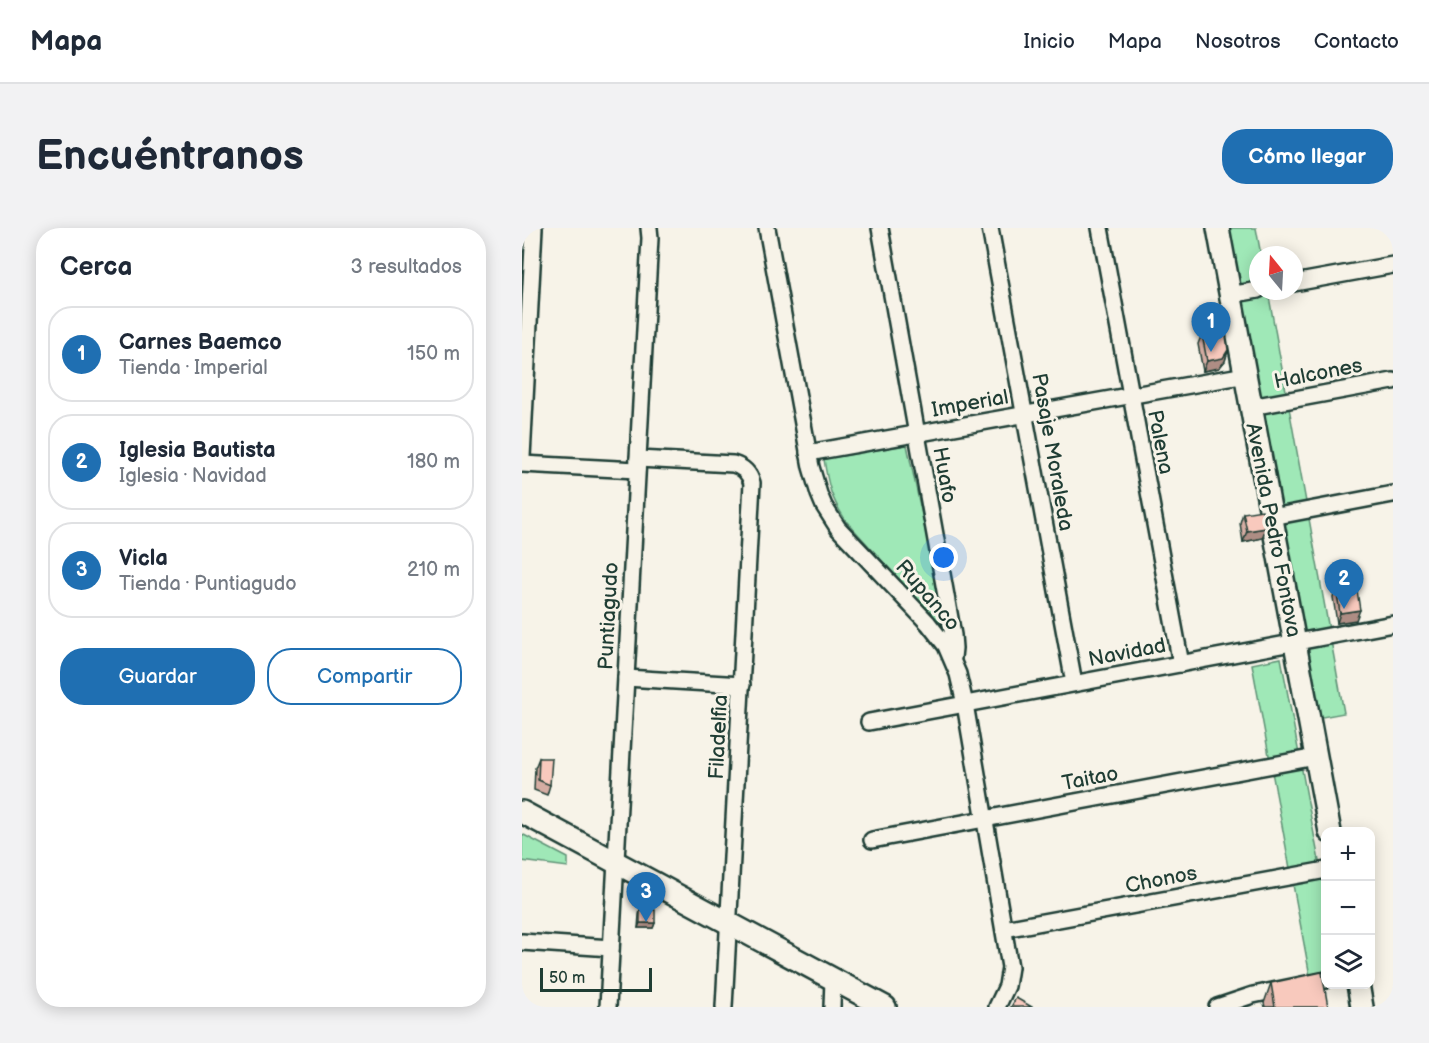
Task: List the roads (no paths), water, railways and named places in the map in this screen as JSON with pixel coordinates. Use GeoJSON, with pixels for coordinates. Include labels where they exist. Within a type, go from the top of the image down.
{"type":"FeatureCollection","features":[{"type":"Feature","properties":{"kind":"main road","name":"Avenida Pedro Fontova"},"geometry":{"type":"LineString","coordinates":[[1218,228],[1329,827]]}},
{"type":"Feature","properties":{"kind":"main road"},"geometry":{"type":"LineString","coordinates":[[522,812],[885,1007]]}},
{"type":"Feature","properties":{"kind":"main road"},"geometry":{"type":"LineString","coordinates":[[1359,989],[1362,1007]]}},
{"type":"Feature","properties":{"kind":"street"},"geometry":{"type":"LineString","coordinates":[[522,457],[534,228]]}},
{"type":"Feature","properties":{"kind":"street","name":"Puntiagudo"},"geometry":{"type":"LineString","coordinates":[[608,1007],[649,228]]}},
{"type":"Feature","properties":{"kind":"street","name":"Rupanco"},"geometry":{"type":"LineString","coordinates":[[767,228],[808,453],[819,494],[838,528],[928,623],[946,646],[958,674],[1010,967],[1010,978],[997,1007]]}},
{"type":"Feature","properties":{"kind":"street","name":"Huafo"},"geometry":{"type":"LineString","coordinates":[[880,228],[953,635],[952,658]]}},
{"type":"Feature","properties":{"kind":"street","name":"Pasaje Moraleda"},"geometry":{"type":"LineString","coordinates":[[990,228],[1074,684]]}},
{"type":"Feature","properties":{"kind":"street","name":"Palena"},"geometry":{"type":"LineString","coordinates":[[1100,228],[1181,664]]}},
{"type":"Feature","properties":{"kind":"street"},"geometry":{"type":"LineString","coordinates":[[1303,281],[1393,265]]}},
{"type":"Feature","properties":{"kind":"street"},"geometry":{"type":"LineString","coordinates":[[1230,295],[1249,292]]}},
{"type":"Feature","properties":{"kind":"street","name":"Imperial"},"geometry":{"type":"LineString","coordinates":[[808,453],[1246,375]]}},
{"type":"Feature","properties":{"kind":"street","name":"Halcones"},"geometry":{"type":"LineString","coordinates":[[1251,407],[1393,381]]}},
{"type":"Feature","properties":{"kind":"street"},"geometry":{"type":"LineString","coordinates":[[522,464],[637,465]]}},
{"type":"Feature","properties":{"kind":"street","name":"Filadelfia"},"geometry":{"type":"LineString","coordinates":[[637,465],[738,465],[747,472],[753,489],[724,1007]]}},
{"type":"Feature","properties":{"kind":"street"},"geometry":{"type":"LineString","coordinates":[[1272,517],[1393,494]]}},
{"type":"Feature","properties":{"kind":"street","name":"Navidad"},"geometry":{"type":"LineString","coordinates":[[869,722],[1393,624]]}},
{"type":"Feature","properties":{"kind":"street"},"geometry":{"type":"LineString","coordinates":[[626,678],[742,685]]}},
{"type":"Feature","properties":{"kind":"street","name":"Taitao"},"geometry":{"type":"LineString","coordinates":[[872,840],[1316,757]]}},
{"type":"Feature","properties":{"kind":"street","name":"Chonos"},"geometry":{"type":"LineString","coordinates":[[1004,929],[1321,871]]}},
{"type":"Feature","properties":{"kind":"street"},"geometry":{"type":"LineString","coordinates":[[522,942],[611,948]]}},
{"type":"Feature","properties":{"kind":"street"},"geometry":{"type":"LineString","coordinates":[[832,1007],[833,979]]}},
{"type":"Feature","properties":{"kind":"street"},"geometry":{"type":"LineString","coordinates":[[1217,1007],[1253,995],[1321,981]]}},
{"type":"Feature","properties":{"kind":"place","name":"Carnes Baemco"},"geometry":{"type":"Point","coordinates":[1211,352]}},
{"type":"Feature","properties":{"kind":"place","name":"Iglesia Bautista"},"geometry":{"type":"Point","coordinates":[1344,609]}},
{"type":"Feature","properties":{"kind":"place","name":"Vicla"},"geometry":{"type":"Point","coordinates":[646,922]}}]}
